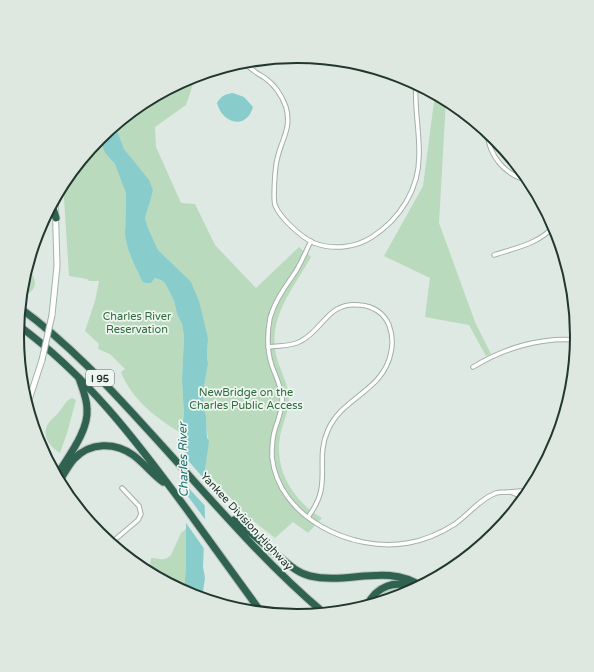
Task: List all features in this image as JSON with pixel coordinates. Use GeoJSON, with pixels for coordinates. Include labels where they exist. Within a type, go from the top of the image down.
{"type":"FeatureCollection","features":[{"type":"Feature","properties":{"kind":"highway"},"geometry":{"type":"LineString","coordinates":[[54,211],[56,218]]}},
{"type":"Feature","properties":{"kind":"highway","name":"Yankee Division Highway"},"geometry":{"type":"LineString","coordinates":[[25,312],[52,333],[92,370],[277,571],[318,608]]}},
{"type":"Feature","properties":{"kind":"highway","name":"I 95"},"geometry":{"type":"LineString","coordinates":[[24,330],[78,376],[123,425],[257,606]]}},
{"type":"Feature","properties":{"kind":"highway"},"geometry":{"type":"LineString","coordinates":[[60,470],[82,434],[86,422],[87,404],[78,376]]}},
{"type":"Feature","properties":{"kind":"highway"},"geometry":{"type":"LineString","coordinates":[[63,476],[79,454],[92,447],[109,445],[123,448],[133,455],[173,492]]}},
{"type":"Feature","properties":{"kind":"highway"},"geometry":{"type":"LineString","coordinates":[[224,514],[248,530],[292,567],[306,575],[324,578],[394,575],[414,583]]}},
{"type":"Feature","properties":{"kind":"highway"},"geometry":{"type":"LineString","coordinates":[[371,599],[374,594],[388,585],[401,584],[406,586]]}},
{"type":"Feature","properties":{"kind":"main road"},"geometry":{"type":"LineString","coordinates":[[30,395],[42,360],[52,315],[57,266],[56,209]]}},
{"type":"Feature","properties":{"kind":"street"},"geometry":{"type":"LineString","coordinates":[[249,67],[272,84],[280,94],[287,115],[288,127],[276,164],[275,202],[277,208],[292,228],[311,241],[322,245],[339,247],[352,246],[371,238],[385,228],[404,206],[413,188],[418,165],[419,151],[416,115],[416,90]]}},
{"type":"Feature","properties":{"kind":"street"},"geometry":{"type":"LineString","coordinates":[[489,142],[490,149],[500,164],[518,176]]}},
{"type":"Feature","properties":{"kind":"street"},"geometry":{"type":"LineString","coordinates":[[494,255],[536,241],[549,231]]}},
{"type":"Feature","properties":{"kind":"street"},"geometry":{"type":"LineString","coordinates":[[311,241],[300,264],[279,296],[269,324],[268,347],[282,399],[281,410],[272,441],[272,455],[281,485],[289,498],[308,517],[332,531],[358,541],[380,544],[402,544],[420,540],[440,532],[459,521],[490,496],[500,493],[522,491]]}},
{"type":"Feature","properties":{"kind":"street"},"geometry":{"type":"LineString","coordinates":[[268,347],[286,346],[301,341],[313,332],[332,312],[353,304],[368,306],[378,311],[386,319],[391,332],[391,352],[387,366],[383,373],[371,387],[339,413],[329,426],[322,452],[321,490],[317,502],[308,517]]}},
{"type":"Feature","properties":{"kind":"street"},"geometry":{"type":"LineString","coordinates":[[473,367],[493,356],[519,346],[551,340],[570,340]]}},
{"type":"Feature","properties":{"kind":"street"},"geometry":{"type":"LineString","coordinates":[[115,540],[138,520],[141,514],[139,506],[122,488]]}},
{"type":"Feature","properties":{"kind":"street"},"geometry":{"type":"LineString","coordinates":[[511,492],[519,496]]}},
{"type":"Feature","properties":{"kind":"green space","name":"NewBridge on the Charles Public Access"},"geometry":{"type":"Polygon","coordinates":[[[193,84],[186,105],[155,127],[156,147],[181,203],[195,204],[215,245],[256,288],[299,247],[311,257],[284,304],[279,316],[274,341],[276,355],[286,382],[289,399],[288,409],[280,437],[279,449],[283,473],[295,494],[312,511],[322,518],[308,533],[293,522],[275,538],[247,516],[205,470],[208,440],[203,392],[208,364],[208,338],[190,282],[158,250],[148,228],[145,218],[151,194],[131,158],[124,149],[117,131],[145,109],[176,91],[193,84]]]}},
{"type":"Feature","properties":{"kind":"green space"},"geometry":{"type":"Polygon","coordinates":[[[434,100],[446,107],[439,223],[475,322],[491,354],[486,356],[469,325],[425,317],[430,278],[384,256],[423,186],[434,100]]]}},
{"type":"Feature","properties":{"kind":"green space","name":"Charles River Reservation"},"geometry":{"type":"Polygon","coordinates":[[[102,145],[105,153],[115,164],[126,193],[125,226],[128,249],[138,273],[142,281],[145,283],[152,282],[155,278],[165,283],[174,301],[177,314],[182,324],[184,336],[182,379],[184,415],[183,434],[164,422],[138,400],[131,391],[121,372],[125,369],[110,354],[98,349],[99,344],[85,331],[95,301],[99,281],[89,281],[87,279],[69,276],[64,194],[80,170],[102,145]]]}},
{"type":"Feature","properties":{"kind":"green space"},"geometry":{"type":"Polygon","coordinates":[[[32,270],[35,284],[27,294],[32,270]]]}},
{"type":"Feature","properties":{"kind":"green space"},"geometry":{"type":"Polygon","coordinates":[[[72,398],[76,400],[60,453],[50,444],[46,436],[46,428],[49,422],[66,402],[72,398]]]}},
{"type":"Feature","properties":{"kind":"green space"},"geometry":{"type":"Polygon","coordinates":[[[186,529],[185,585],[150,566],[151,558],[164,559],[171,555],[181,533],[186,529]]]}},
{"type":"Feature","properties":{"kind":"green space"},"geometry":{"type":"Polygon","coordinates":[[[395,587],[400,588],[375,598],[381,593],[395,587]]]}},
{"type":"Feature","properties":{"kind":"water"},"geometry":{"type":"Polygon","coordinates":[[[233,93],[244,97],[253,107],[250,115],[240,122],[234,122],[224,115],[217,103],[224,96],[233,93]]]}},
{"type":"Feature","properties":{"kind":"water"},"geometry":{"type":"Polygon","coordinates":[[[117,131],[124,149],[149,180],[153,190],[145,218],[148,228],[158,250],[191,282],[199,301],[208,338],[208,364],[203,392],[207,438],[209,441],[204,477],[205,519],[203,567],[205,578],[203,592],[185,585],[187,464],[182,428],[184,415],[182,379],[184,336],[182,324],[177,314],[174,301],[165,283],[155,278],[151,283],[145,283],[142,281],[134,264],[128,249],[125,235],[126,193],[115,164],[105,153],[102,145],[117,131]]]}},
{"type":"Feature","properties":{"kind":"pier"},"geometry":{"type":"Polygon","coordinates":[[[185,457],[206,481],[206,507],[184,483],[185,457]]]}},
{"type":"Feature","properties":{"kind":"pier"},"geometry":{"type":"Polygon","coordinates":[[[184,491],[207,522],[205,550],[184,520],[184,491]]]}},
{"type":"Feature","properties":{"kind":"water label","name":"Charles River"},"geometry":{"type":"Point","coordinates":[183,460]}}]}
